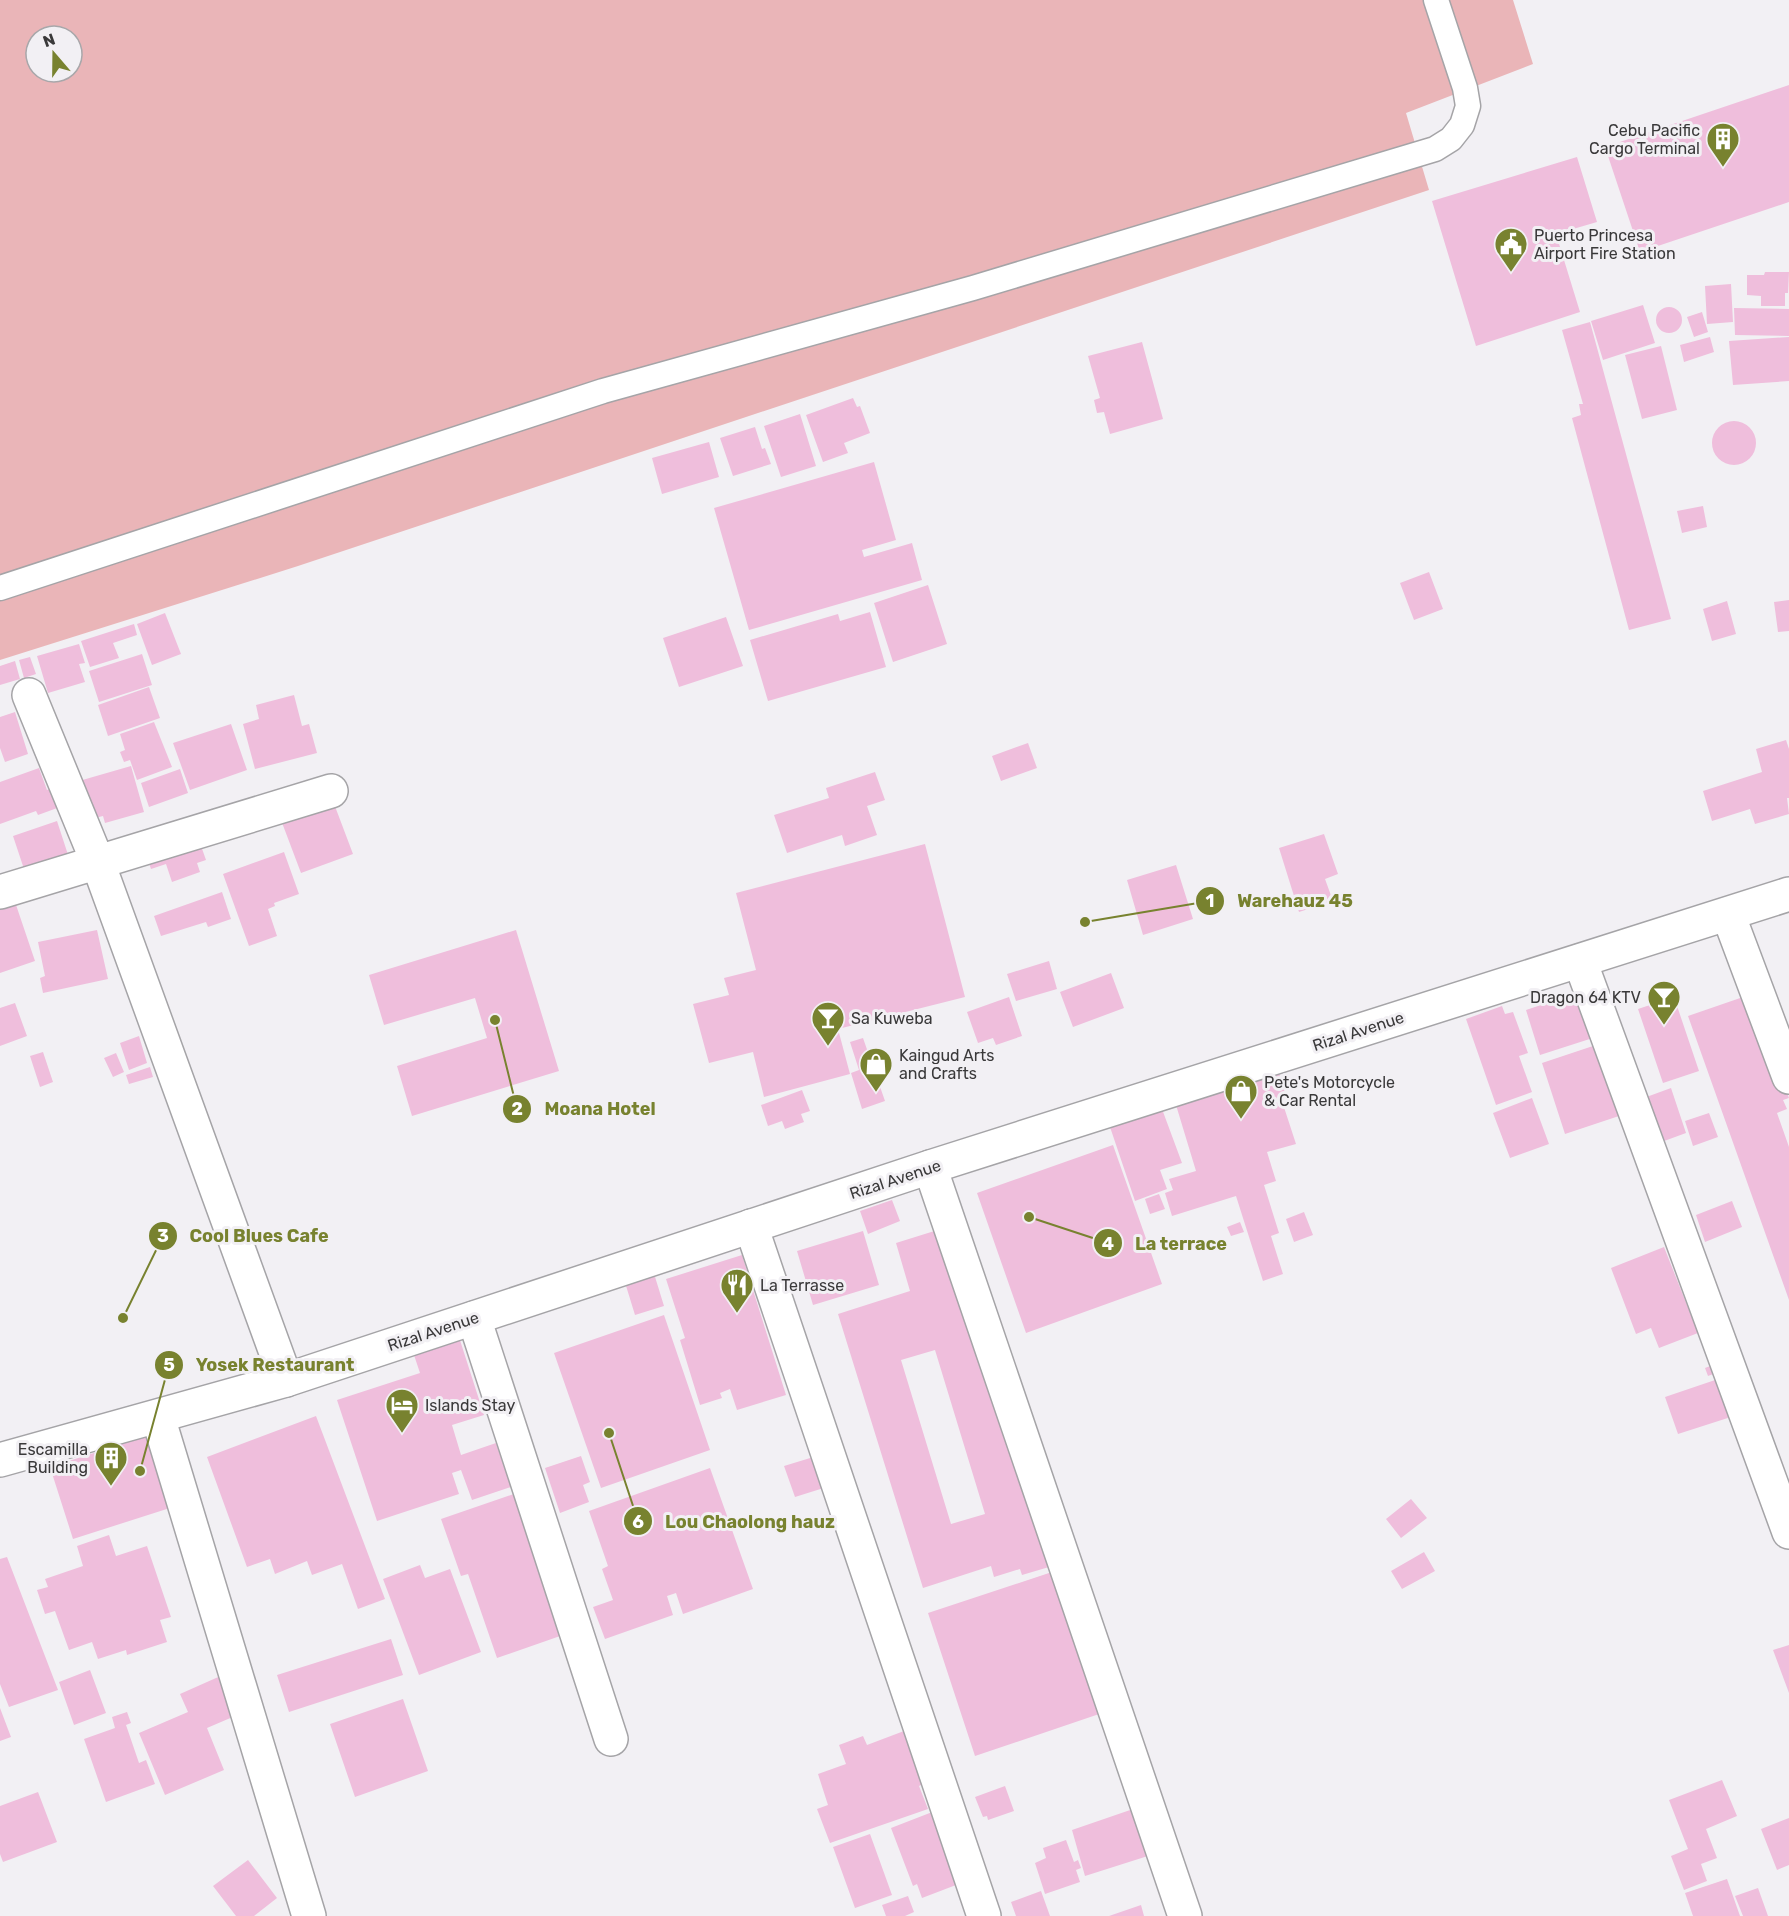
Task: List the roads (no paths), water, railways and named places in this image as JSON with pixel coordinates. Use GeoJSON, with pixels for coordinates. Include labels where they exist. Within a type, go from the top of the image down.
{"type":"FeatureCollection","features":[{"type":"Feature","properties":{"kind":"street"},"geometry":{"type":"LineString","coordinates":[[29,695],[98,863],[286,1380]]}},
{"type":"Feature","properties":{"kind":"street"},"geometry":{"type":"LineString","coordinates":[[0,892],[331,791]]}},
{"type":"Feature","properties":{"kind":"street","name":"Rizal Avenue"},"geometry":{"type":"LineString","coordinates":[[0,1460],[286,1380],[930,1167],[1789,894]]}},
{"type":"Feature","properties":{"kind":"street"},"geometry":{"type":"LineString","coordinates":[[1728,914],[1789,1077]]}},
{"type":"Feature","properties":{"kind":"street"},"geometry":{"type":"LineString","coordinates":[[1580,961],[1789,1532]]}},
{"type":"Feature","properties":{"kind":"street"},"geometry":{"type":"LineString","coordinates":[[930,1167],[1185,1916]]}},
{"type":"Feature","properties":{"kind":"street"},"geometry":{"type":"LineString","coordinates":[[751,1226],[984,1916]]}},
{"type":"Feature","properties":{"kind":"street"},"geometry":{"type":"LineString","coordinates":[[474,1318],[611,1739]]}},
{"type":"Feature","properties":{"kind":"street"},"geometry":{"type":"LineString","coordinates":[[158,1417],[309,1916]]}},
{"type":"Feature","properties":{"kind":"lane"},"geometry":{"type":"LineString","coordinates":[[0,588],[603,391],[973,288],[1435,149],[1451,139],[1462,124],[1468,106],[1465,88],[1436,0]]}},
{"type":"Feature","properties":{"kind":"place","name":"Cebu Pacific Cargo Terminal"},"geometry":{"type":"Point","coordinates":[1723,168]}},
{"type":"Feature","properties":{"kind":"place","name":"Puerto Princesa Airport Fire Station"},"geometry":{"type":"Point","coordinates":[1511,273]}},
{"type":"Feature","properties":{"kind":"place","name":"Warehauz 45"},"geometry":{"type":"Point","coordinates":[1085,922]}},
{"type":"Feature","properties":{"kind":"place","name":"Moana Hotel"},"geometry":{"type":"Point","coordinates":[495,1020]}},
{"type":"Feature","properties":{"kind":"place","name":"Dragon 64 KTV"},"geometry":{"type":"Point","coordinates":[1664,1026]}},
{"type":"Feature","properties":{"kind":"place","name":"Sa Kuweba"},"geometry":{"type":"Point","coordinates":[828,1047]}},
{"type":"Feature","properties":{"kind":"place","name":"Kaingud Arts and Crafts"},"geometry":{"type":"Point","coordinates":[876,1093]}},
{"type":"Feature","properties":{"kind":"place","name":"Pete's Motorcycle & Car Rental"},"geometry":{"type":"Point","coordinates":[1241,1120]}},
{"type":"Feature","properties":{"kind":"place","name":"La terrace"},"geometry":{"type":"Point","coordinates":[1029,1217]}},
{"type":"Feature","properties":{"kind":"place","name":"La Terrasse"},"geometry":{"type":"Point","coordinates":[737,1314]}},
{"type":"Feature","properties":{"kind":"place","name":"Cool Blues Cafe"},"geometry":{"type":"Point","coordinates":[123,1318]}},
{"type":"Feature","properties":{"kind":"place","name":"Lou Chaolong hauz"},"geometry":{"type":"Point","coordinates":[609,1433]}},
{"type":"Feature","properties":{"kind":"place","name":"Islands Stay"},"geometry":{"type":"Point","coordinates":[402,1434]}},
{"type":"Feature","properties":{"kind":"place","name":"Yosek Restaurant"},"geometry":{"type":"Point","coordinates":[140,1471]}},
{"type":"Feature","properties":{"kind":"place","name":"Escamilla Building"},"geometry":{"type":"Point","coordinates":[111,1487]}}]}
